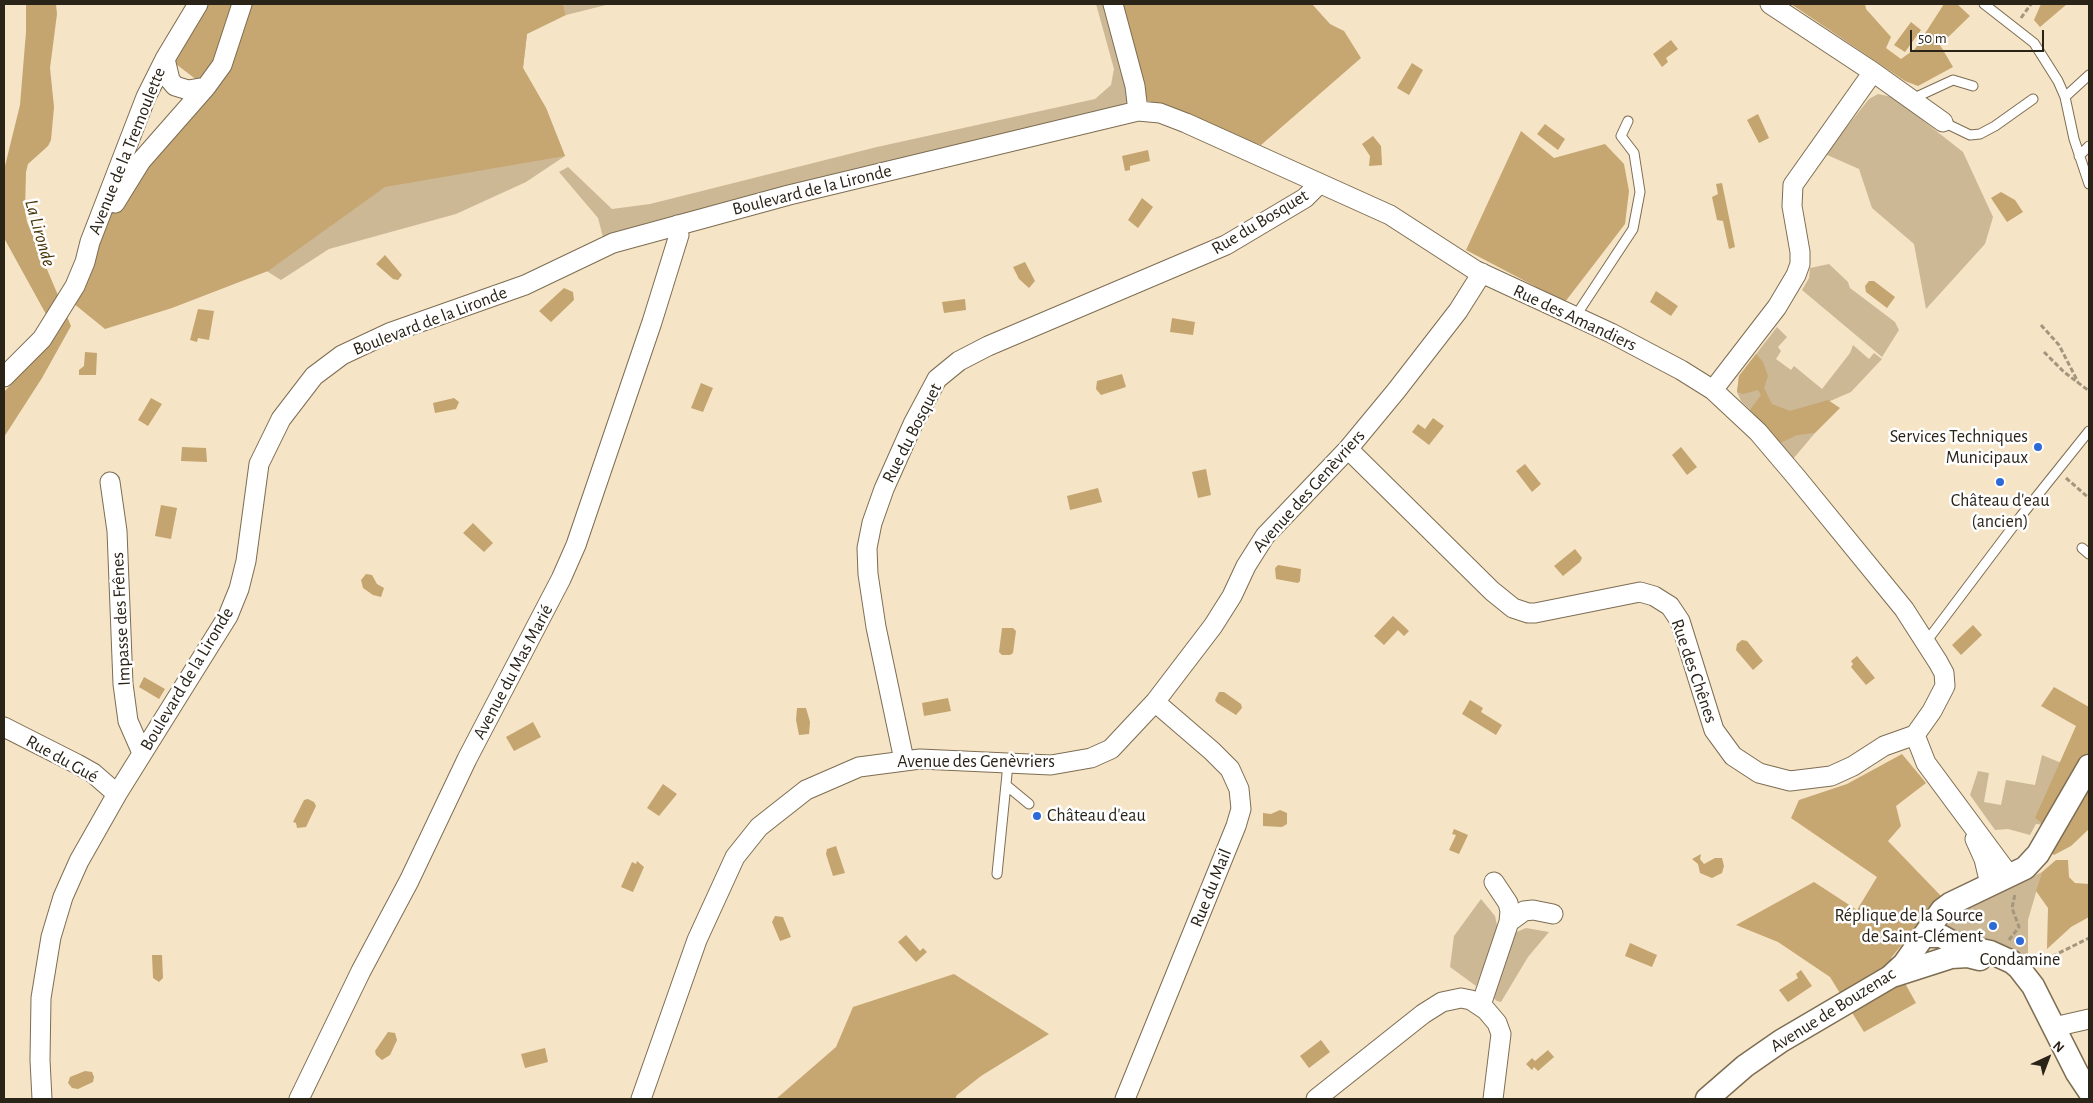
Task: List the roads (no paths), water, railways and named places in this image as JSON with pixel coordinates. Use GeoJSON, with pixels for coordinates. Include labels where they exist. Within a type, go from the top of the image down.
{"type":"FeatureCollection","features":[{"type":"Feature","properties":{"kind":"street","name":"Avenue de la Tremoulette"},"geometry":{"type":"LineString","coordinates":[[4,378],[42,339],[68,298],[85,262],[90,242],[146,98],[164,59],[198,4]]}},
{"type":"Feature","properties":{"kind":"street","name":"Avenue de la Tremoulette"},"geometry":{"type":"LineString","coordinates":[[90,242],[141,161],[206,87],[222,64],[242,4]]}},
{"type":"Feature","properties":{"kind":"street"},"geometry":{"type":"LineString","coordinates":[[1112,4],[1135,86],[1138,111]]}},
{"type":"Feature","properties":{"kind":"street"},"geometry":{"type":"LineString","coordinates":[[1770,4],[1873,72],[1943,122]]}},
{"type":"Feature","properties":{"kind":"street","name":"Avenue de la Tremoulette"},"geometry":{"type":"LineString","coordinates":[[164,59],[170,80],[175,86],[188,90],[206,87]]}},
{"type":"Feature","properties":{"kind":"street"},"geometry":{"type":"LineString","coordinates":[[1713,390],[1777,307],[1796,275],[1800,264],[1800,252],[1792,206],[1793,185],[1873,72]]}},
{"type":"Feature","properties":{"kind":"street","name":"Rue des Amandiers"},"geometry":{"type":"LineString","coordinates":[[1138,111],[1160,113],[1186,123],[1403,222],[1454,258],[1655,356],[1713,390],[1737,410],[1778,455],[1904,609],[1926,642],[1944,673],[1946,686],[1915,736]]}},
{"type":"Feature","properties":{"kind":"street","name":"Boulevard de la Lironde"},"geometry":{"type":"LineString","coordinates":[[42,1099],[40,1060],[41,998],[51,937],[63,897],[79,861],[117,794],[228,616],[246,561],[259,464],[280,419],[314,376],[342,355],[389,333],[525,285],[613,243],[789,195],[1138,111]]}},
{"type":"Feature","properties":{"kind":"street","name":"Rue du Bosquet"},"geometry":{"type":"LineString","coordinates":[[904,760],[876,627],[868,574],[867,548],[872,523],[884,489],[917,417],[937,379],[959,361],[988,346],[1226,245],[1305,198],[1318,184]]}},
{"type":"Feature","properties":{"kind":"street","name":"Avenue du Mas Marié"},"geometry":{"type":"LineString","coordinates":[[299,1099],[361,971],[409,881],[467,759],[561,579],[576,545],[652,322],[679,235],[677,225]]}},
{"type":"Feature","properties":{"kind":"street","name":"Avenue des Genèvriers"},"geometry":{"type":"LineString","coordinates":[[641,1099],[694,946],[740,851],[770,817],[806,790],[844,772],[904,760],[948,759],[1008,764],[1051,765],[1102,754],[1121,739],[1155,702],[1218,618],[1232,596],[1246,566],[1265,536],[1348,449],[1396,391],[1458,311],[1482,273]]}},
{"type":"Feature","properties":{"kind":"street","name":"Rue des Chênes"},"geometry":{"type":"LineString","coordinates":[[1348,449],[1492,591],[1513,608],[1528,613],[1536,613],[1640,592],[1654,596],[1670,606],[1680,621],[1714,730],[1733,756],[1759,773],[1770,778],[1790,781],[1831,776],[1854,766],[1884,746],[1915,736]]}},
{"type":"Feature","properties":{"kind":"street","name":"Impasse des Frênes"},"geometry":{"type":"LineString","coordinates":[[110,482],[117,531],[124,693],[128,721],[142,753]]}},
{"type":"Feature","properties":{"kind":"street","name":"Rue du Mail"},"geometry":{"type":"LineString","coordinates":[[1126,1099],[1236,826],[1241,809],[1239,789],[1230,769],[1155,702]]}},
{"type":"Feature","properties":{"kind":"street","name":"Rue du Gué"},"geometry":{"type":"LineString","coordinates":[[4,727],[93,773],[117,794]]}},
{"type":"Feature","properties":{"kind":"street"},"geometry":{"type":"LineString","coordinates":[[1915,736],[1926,763],[1960,811],[1990,848],[2000,880]]}},
{"type":"Feature","properties":{"kind":"street","name":"Avenue de Bouzenac"},"geometry":{"type":"LineString","coordinates":[[1707,1099],[1745,1066],[1781,1041],[1890,977],[1904,964],[1950,904],[2024,868],[2038,854],[2089,766]]}},
{"type":"Feature","properties":{"kind":"street"},"geometry":{"type":"LineString","coordinates":[[1481,1005],[1509,922],[1509,907],[1494,882]]}},
{"type":"Feature","properties":{"kind":"street"},"geometry":{"type":"LineString","coordinates":[[1509,922],[1524,911],[1533,910],[1553,914]]}},
{"type":"Feature","properties":{"kind":"street"},"geometry":{"type":"LineString","coordinates":[[1927,932],[1938,928],[1950,949],[2002,969],[2019,981],[2042,1005]]}},
{"type":"Feature","properties":{"kind":"street"},"geometry":{"type":"LineString","coordinates":[[1890,977],[1957,945],[2012,962],[2027,976],[2077,1073],[2089,1091]]}},
{"type":"Feature","properties":{"kind":"street"},"geometry":{"type":"LineString","coordinates":[[1316,1099],[1423,1014],[1442,1002],[1461,998],[1481,1005],[1497,1023],[1501,1034],[1493,1099]]}},
{"type":"Feature","properties":{"kind":"street"},"geometry":{"type":"LineString","coordinates":[[2054,1027],[2089,1019]]}},
{"type":"Feature","properties":{"kind":"lane"},"geometry":{"type":"LineString","coordinates":[[1984,4],[2015,26],[2034,43],[2043,55],[2066,97],[2079,156],[2089,184]]}},
{"type":"Feature","properties":{"kind":"lane"},"geometry":{"type":"LineString","coordinates":[[2066,97],[2089,75]]}},
{"type":"Feature","properties":{"kind":"lane"},"geometry":{"type":"LineString","coordinates":[[1912,99],[1954,80],[1973,86]]}},
{"type":"Feature","properties":{"kind":"lane"},"geometry":{"type":"LineString","coordinates":[[1943,122],[1963,133],[1980,134],[1995,126],[2033,99]]}},
{"type":"Feature","properties":{"kind":"lane"},"geometry":{"type":"LineString","coordinates":[[1575,317],[1634,229],[1640,192],[1634,153],[1621,136],[1628,121]]}},
{"type":"Feature","properties":{"kind":"lane"},"geometry":{"type":"LineString","coordinates":[[2079,156],[2089,146]]}},
{"type":"Feature","properties":{"kind":"lane"},"geometry":{"type":"LineString","coordinates":[[1926,642],[2021,516],[2089,431]]}},
{"type":"Feature","properties":{"kind":"lane"},"geometry":{"type":"LineString","coordinates":[[997,874],[1008,764]]}},
{"type":"Feature","properties":{"kind":"lane"},"geometry":{"type":"LineString","coordinates":[[1006,785],[1029,804]]}},
{"type":"Feature","properties":{"kind":"place","name":"Services Techniques Municipaux"},"geometry":{"type":"Point","coordinates":[2038,447]}},
{"type":"Feature","properties":{"kind":"place","name":"Château d'eau (ancien)"},"geometry":{"type":"Point","coordinates":[2000,482]}},
{"type":"Feature","properties":{"kind":"place","name":"Château d'eau"},"geometry":{"type":"Point","coordinates":[1037,816]}},
{"type":"Feature","properties":{"kind":"place","name":"Réplique de la Source de Saint-Clément"},"geometry":{"type":"Point","coordinates":[1993,926]}},
{"type":"Feature","properties":{"kind":"place","name":"Condamine"},"geometry":{"type":"Point","coordinates":[2020,941]}},
{"type":"Feature","properties":{"kind":"water label","name":"La Lironde"},"geometry":{"type":"Point","coordinates":[40,233]}}]}
